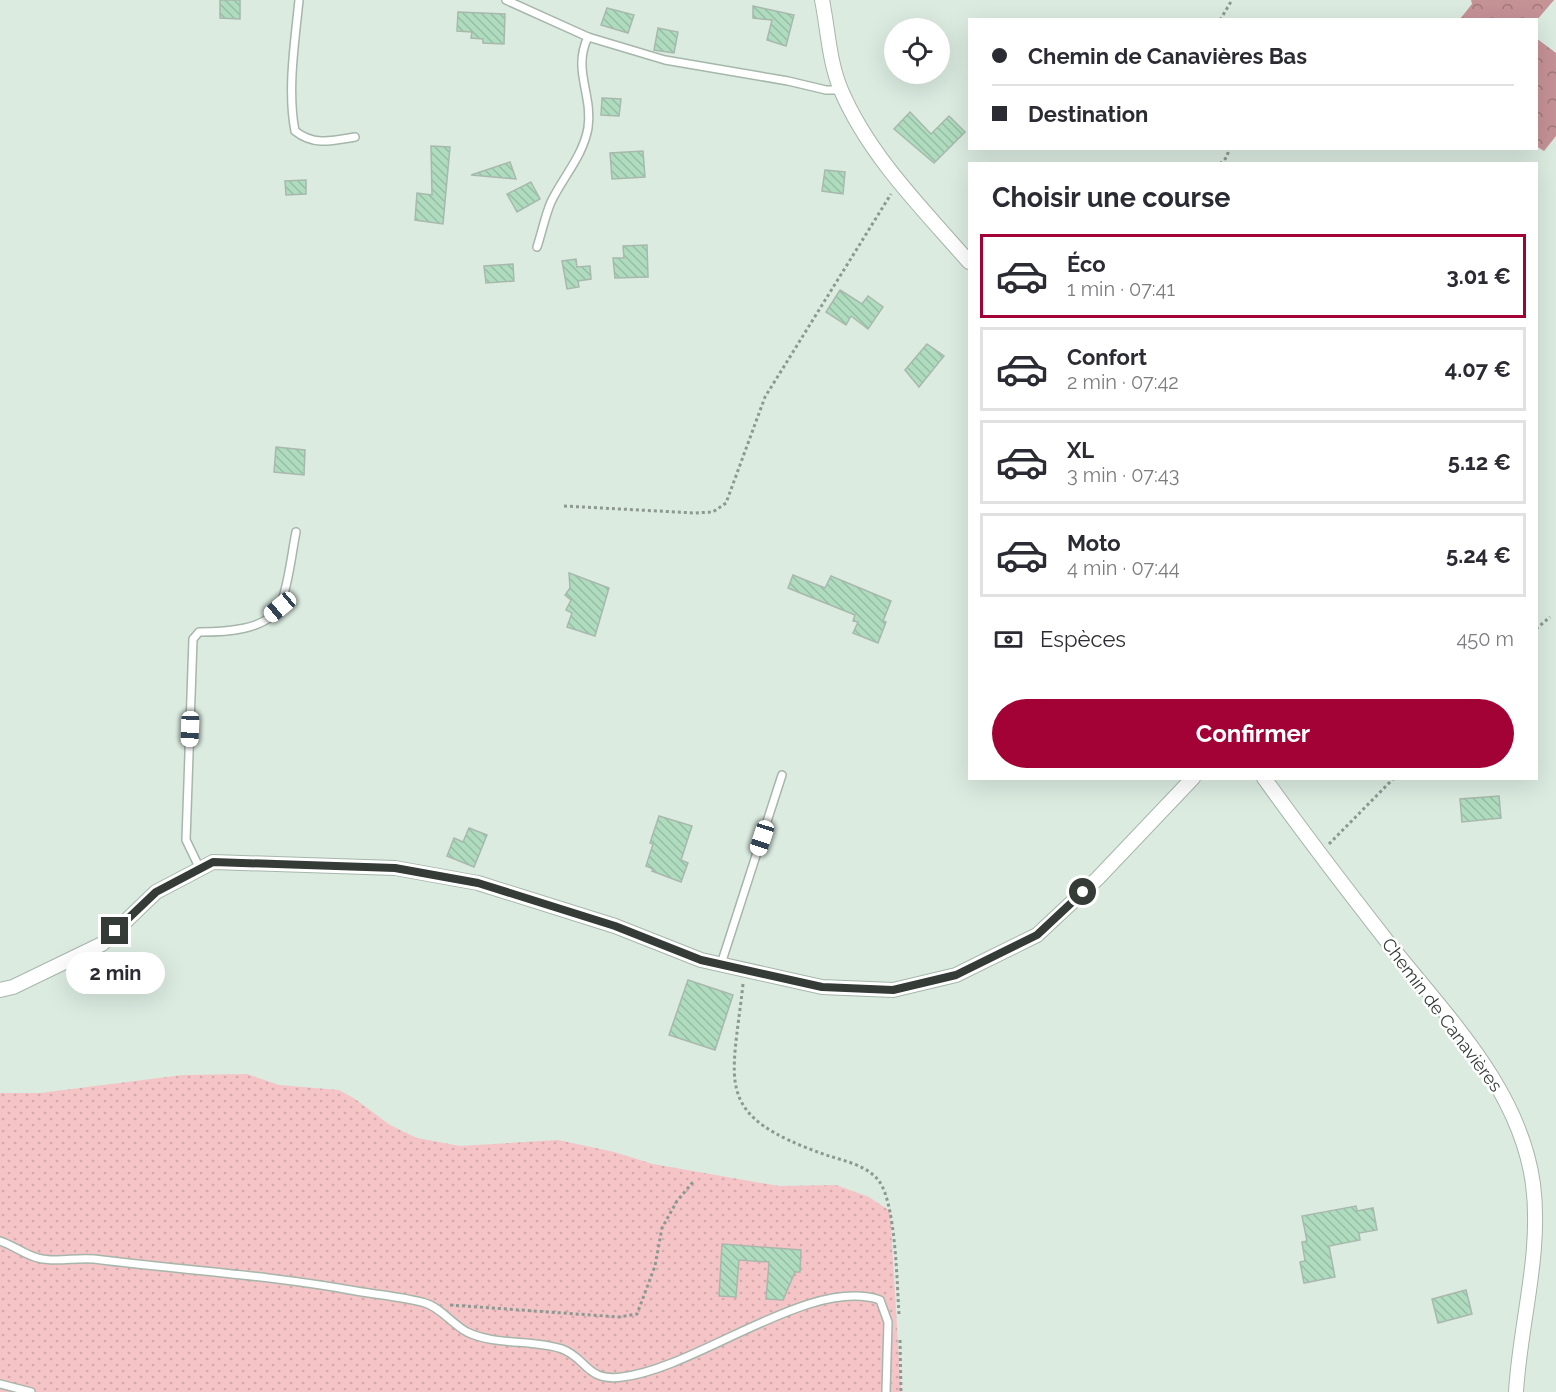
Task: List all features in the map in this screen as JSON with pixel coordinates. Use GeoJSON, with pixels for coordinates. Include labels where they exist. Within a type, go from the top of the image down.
{"type":"FeatureCollection","features":[{"type":"Feature","properties":{"kind":"street"},"geometry":{"type":"LineString","coordinates":[[822,0],[841,90],[863,132],[899,181],[968,261]]}},
{"type":"Feature","properties":{"kind":"street"},"geometry":{"type":"LineString","coordinates":[[0,990],[13,987],[102,944],[156,892],[213,862],[395,868],[478,883],[615,926],[701,960],[822,987],[893,990],[956,975],[1037,935],[1098,878],[1191,780]]}},
{"type":"Feature","properties":{"kind":"street","name":"Chemin de Canavières"},"geometry":{"type":"LineString","coordinates":[[1265,780],[1323,860],[1475,1053],[1511,1109],[1521,1135],[1533,1186],[1535,1226],[1516,1392]]}},
{"type":"Feature","properties":{"kind":"lane"},"geometry":{"type":"LineString","coordinates":[[299,0],[294,50],[293,118],[295,131],[310,141],[325,142],[355,137]]}},
{"type":"Feature","properties":{"kind":"lane"},"geometry":{"type":"LineString","coordinates":[[506,0],[588,37],[665,60],[788,81],[826,90],[841,90]]}},
{"type":"Feature","properties":{"kind":"lane"},"geometry":{"type":"LineString","coordinates":[[537,247],[550,204],[582,151],[588,127],[589,108],[580,59],[588,37]]}},
{"type":"Feature","properties":{"kind":"lane"},"geometry":{"type":"LineString","coordinates":[[200,869],[186,840],[193,639],[199,632],[231,632],[261,622],[280,607],[296,532]]}},
{"type":"Feature","properties":{"kind":"lane"},"geometry":{"type":"LineString","coordinates":[[722,964],[782,775]]}},
{"type":"Feature","properties":{"kind":"lane"},"geometry":{"type":"LineString","coordinates":[[0,1241],[38,1258],[90,1259],[152,1268],[196,1268],[304,1282],[427,1303],[467,1332],[499,1341],[559,1348],[572,1353],[586,1369],[600,1376],[621,1378],[657,1368],[807,1304],[839,1296],[865,1295],[880,1300],[888,1322],[886,1392]]}},
{"type":"Feature","properties":{"kind":"lane"},"geometry":{"type":"LineString","coordinates":[[0,1384],[31,1392]]}},
{"type":"Feature","properties":{"kind":"path"},"geometry":{"type":"LineString","coordinates":[[1221,18],[1232,0]]}},
{"type":"Feature","properties":{"kind":"path"},"geometry":{"type":"LineString","coordinates":[[564,506],[695,513],[713,512],[726,503],[765,397],[899,181]]}},
{"type":"Feature","properties":{"kind":"path"},"geometry":{"type":"LineString","coordinates":[[1538,627],[1550,617]]}},
{"type":"Feature","properties":{"kind":"path"},"geometry":{"type":"LineString","coordinates":[[1323,860],[1329,845],[1392,780]]}},
{"type":"Feature","properties":{"kind":"path"},"geometry":{"type":"LineString","coordinates":[[746,969],[732,1071],[736,1091],[745,1110],[758,1122],[806,1148],[860,1167],[879,1181],[890,1210],[899,1326]]}},
{"type":"Feature","properties":{"kind":"path"},"geometry":{"type":"LineString","coordinates":[[427,1303],[619,1317],[637,1314],[655,1266],[662,1228],[677,1201],[693,1182]]}},
{"type":"Feature","properties":{"kind":"path"},"geometry":{"type":"LineString","coordinates":[[900,1337],[901,1392]]}},
{"type":"Feature","properties":{"kind":"shaded area"},"geometry":{"type":"Polygon","coordinates":[[[247,1074],[279,1085],[339,1090],[390,1125],[417,1138],[460,1146],[558,1140],[614,1152],[653,1164],[779,1186],[836,1185],[869,1197],[890,1211],[901,1392],[0,1392],[0,1093],[40,1093],[183,1075],[247,1074]]]}},
{"type":"Feature","properties":{"kind":"green space"},"geometry":{"type":"Polygon","coordinates":[[[1471,0],[1554,0],[1538,19],[1461,18],[1472,4],[1471,0]]]}},
{"type":"Feature","properties":{"kind":"green space"},"geometry":{"type":"Polygon","coordinates":[[[1538,40],[1556,53],[1556,136],[1544,151],[1538,147],[1538,40]]]}},
{"type":"Feature","properties":{"kind":"building"},"geometry":{"type":"Polygon","coordinates":[[[220,0],[240,0],[240,19],[220,18],[220,0]]]}},
{"type":"Feature","properties":{"kind":"building"},"geometry":{"type":"Polygon","coordinates":[[[753,6],[794,15],[786,46],[767,40],[772,20],[753,18],[753,6]]]}},
{"type":"Feature","properties":{"kind":"building"},"geometry":{"type":"Polygon","coordinates":[[[607,8],[634,15],[628,33],[601,25],[607,8]]]}},
{"type":"Feature","properties":{"kind":"building"},"geometry":{"type":"Polygon","coordinates":[[[458,12],[505,14],[504,44],[483,43],[483,39],[471,38],[472,32],[457,31],[458,12]]]}},
{"type":"Feature","properties":{"kind":"building"},"geometry":{"type":"Polygon","coordinates":[[[658,28],[678,32],[674,53],[654,50],[658,28]]]}},
{"type":"Feature","properties":{"kind":"building"},"geometry":{"type":"Polygon","coordinates":[[[602,98],[621,99],[619,116],[601,115],[602,98]]]}},
{"type":"Feature","properties":{"kind":"building"},"geometry":{"type":"Polygon","coordinates":[[[910,112],[931,134],[949,116],[965,132],[934,163],[894,129],[910,112]]]}},
{"type":"Feature","properties":{"kind":"building"},"geometry":{"type":"Polygon","coordinates":[[[431,146],[450,147],[443,224],[415,220],[417,193],[432,195],[431,146]]]}},
{"type":"Feature","properties":{"kind":"building"},"geometry":{"type":"Polygon","coordinates":[[[643,151],[645,177],[612,179],[610,153],[643,151]]]}},
{"type":"Feature","properties":{"kind":"building"},"geometry":{"type":"Polygon","coordinates":[[[510,162],[516,179],[471,175],[510,162]]]}},
{"type":"Feature","properties":{"kind":"building"},"geometry":{"type":"Polygon","coordinates":[[[825,170],[845,172],[843,194],[822,191],[825,170]]]}},
{"type":"Feature","properties":{"kind":"building"},"geometry":{"type":"Polygon","coordinates":[[[306,180],[306,194],[286,195],[285,181],[306,180]]]}},
{"type":"Feature","properties":{"kind":"building"},"geometry":{"type":"Polygon","coordinates":[[[531,182],[540,199],[517,212],[507,194],[531,182]]]}},
{"type":"Feature","properties":{"kind":"building"},"geometry":{"type":"Polygon","coordinates":[[[647,245],[648,277],[615,278],[613,258],[624,258],[623,246],[647,245]]]}},
{"type":"Feature","properties":{"kind":"building"},"geometry":{"type":"Polygon","coordinates":[[[576,259],[577,267],[590,266],[591,279],[578,281],[579,287],[567,289],[562,261],[576,259]]]}},
{"type":"Feature","properties":{"kind":"building"},"geometry":{"type":"Polygon","coordinates":[[[513,264],[514,281],[486,283],[484,266],[513,264]]]}},
{"type":"Feature","properties":{"kind":"building"},"geometry":{"type":"Polygon","coordinates":[[[840,290],[862,304],[868,296],[883,307],[868,329],[851,316],[846,325],[826,312],[840,290]]]}},
{"type":"Feature","properties":{"kind":"building"},"geometry":{"type":"Polygon","coordinates":[[[927,344],[944,356],[919,387],[905,370],[927,344]]]}},
{"type":"Feature","properties":{"kind":"building"},"geometry":{"type":"Polygon","coordinates":[[[276,447],[305,450],[304,475],[274,472],[276,447]]]}},
{"type":"Feature","properties":{"kind":"building"},"geometry":{"type":"Polygon","coordinates":[[[569,573],[609,588],[595,636],[567,627],[572,613],[566,610],[571,600],[565,595],[570,588],[569,573]]]}},
{"type":"Feature","properties":{"kind":"building"},"geometry":{"type":"Polygon","coordinates":[[[793,575],[825,588],[831,576],[891,601],[878,643],[853,633],[858,622],[853,621],[855,615],[788,588],[793,575]]]}},
{"type":"Feature","properties":{"kind":"building"},"geometry":{"type":"Polygon","coordinates":[[[1499,796],[1501,818],[1462,822],[1460,799],[1499,796]]]}},
{"type":"Feature","properties":{"kind":"building"},"geometry":{"type":"Polygon","coordinates":[[[659,816],[692,826],[681,860],[688,863],[681,882],[652,871],[653,869],[646,866],[653,844],[650,843],[659,816]]]}},
{"type":"Feature","properties":{"kind":"building"},"geometry":{"type":"Polygon","coordinates":[[[469,828],[487,835],[474,867],[447,856],[454,838],[463,842],[469,828]]]}},
{"type":"Feature","properties":{"kind":"building"},"geometry":{"type":"Polygon","coordinates":[[[688,980],[733,995],[715,1050],[669,1035],[688,980]]]}},
{"type":"Feature","properties":{"kind":"building"},"geometry":{"type":"Polygon","coordinates":[[[1356,1206],[1357,1211],[1373,1208],[1377,1230],[1359,1233],[1360,1240],[1329,1246],[1335,1277],[1304,1283],[1300,1262],[1305,1261],[1302,1242],[1307,1241],[1302,1216],[1356,1206]]]}},
{"type":"Feature","properties":{"kind":"building"},"geometry":{"type":"Polygon","coordinates":[[[722,1244],[801,1250],[800,1272],[795,1272],[783,1300],[766,1299],[769,1262],[739,1260],[736,1297],[719,1296],[722,1244]]]}},
{"type":"Feature","properties":{"kind":"building"},"geometry":{"type":"Polygon","coordinates":[[[1466,1290],[1472,1314],[1438,1323],[1432,1299],[1466,1290]]]}},
{"type":"Feature","properties":{"kind":"route"},"geometry":{"type":"LineString","coordinates":[[115,931],[156,892],[213,862],[395,868],[478,883],[615,926],[701,960],[822,987],[893,990],[956,975],[1037,935],[1083,892]]}}]}
